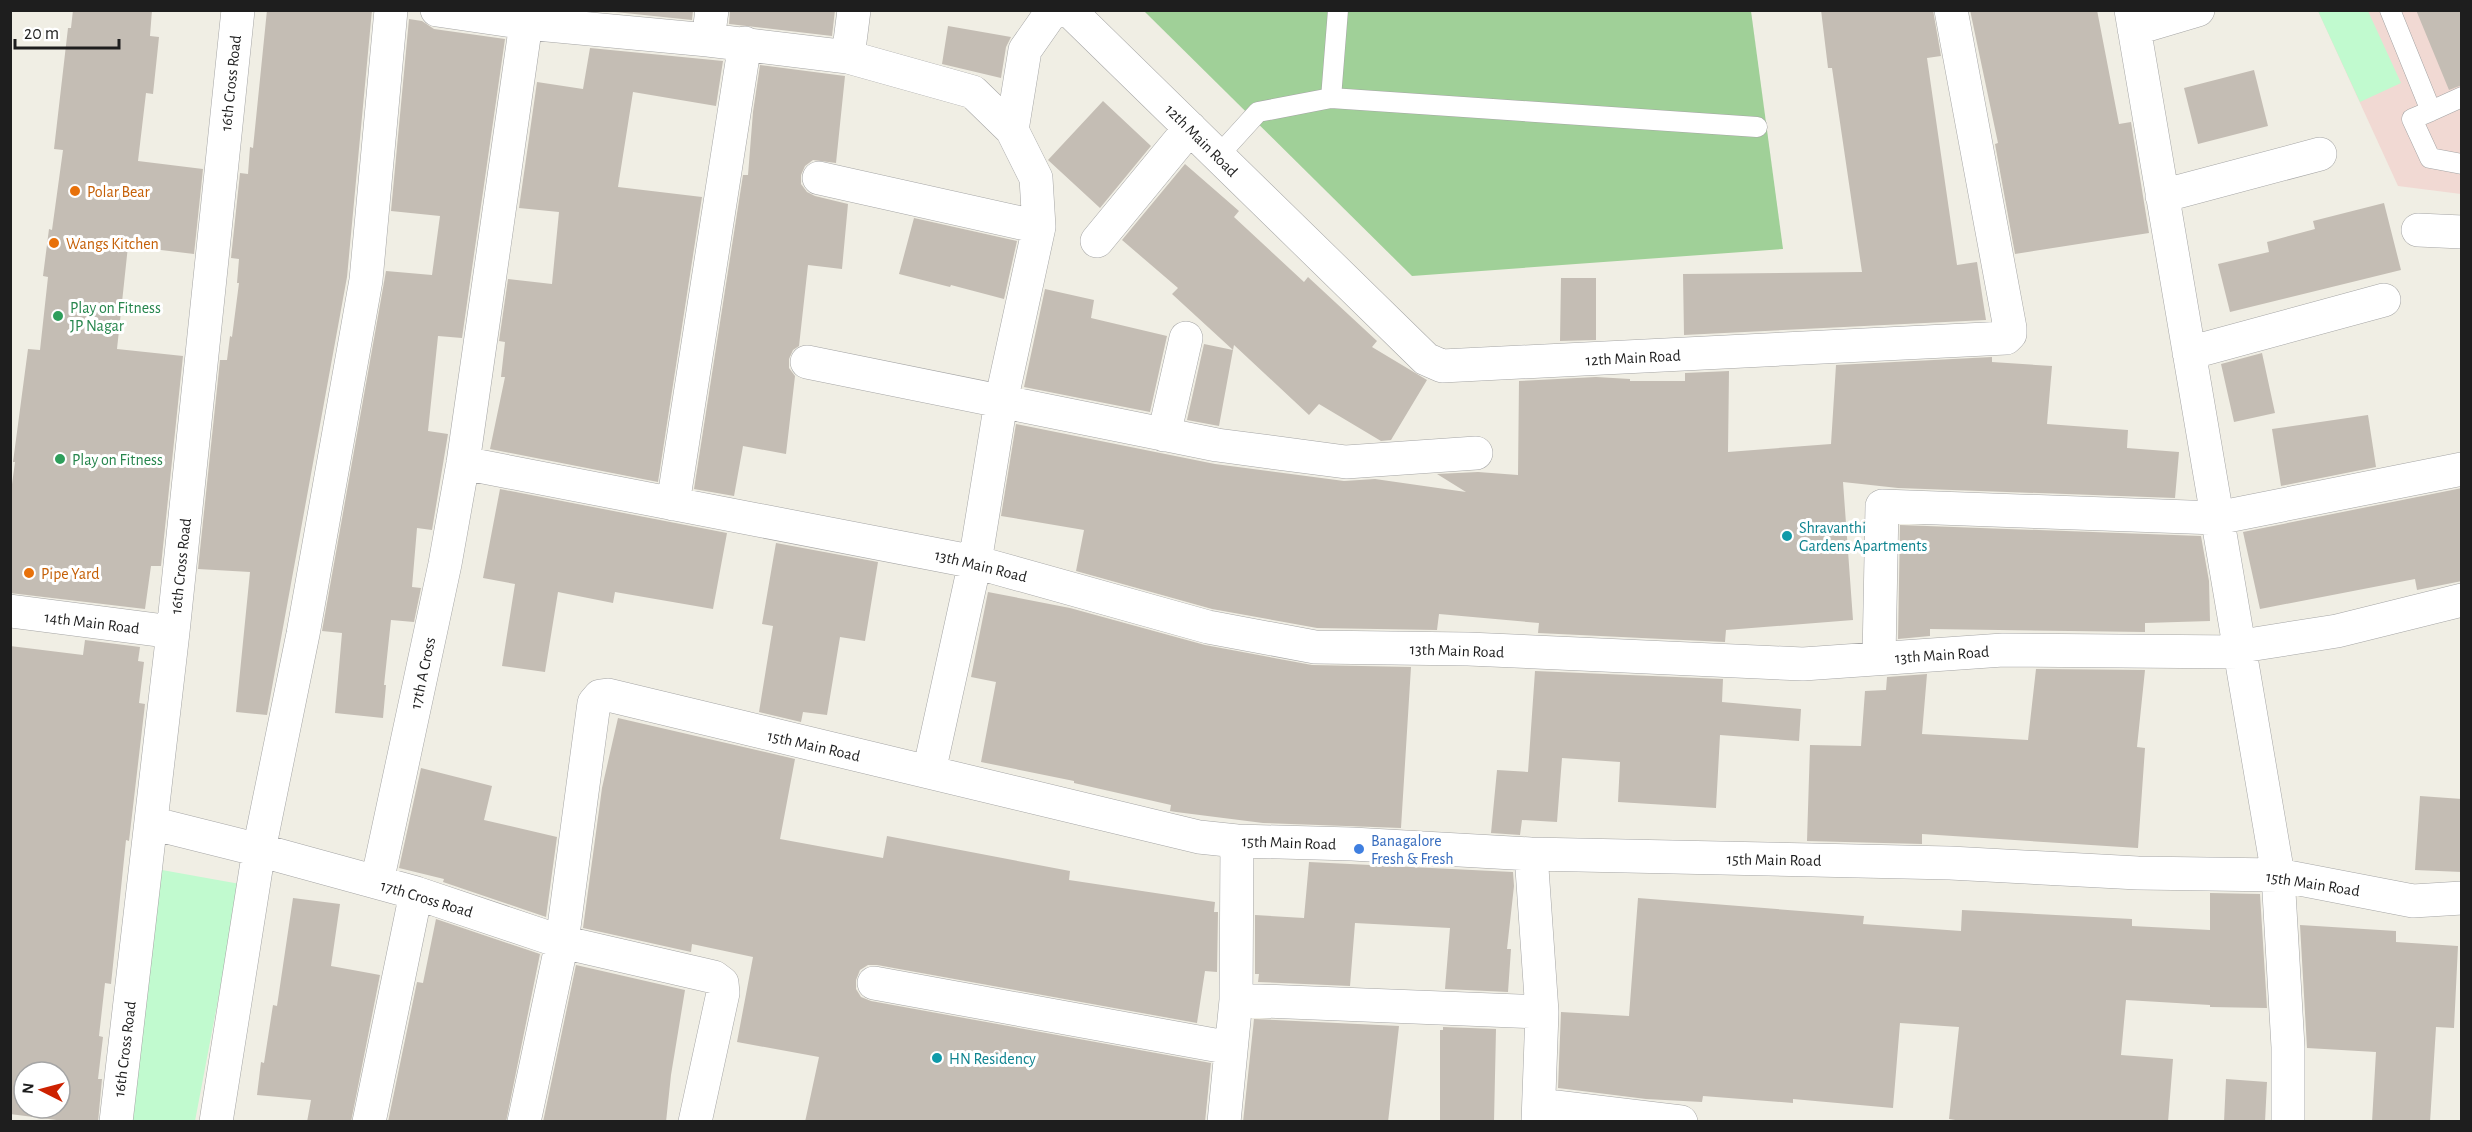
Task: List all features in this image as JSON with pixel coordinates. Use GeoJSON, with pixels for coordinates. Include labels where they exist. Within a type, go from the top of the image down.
{"type":"FeatureCollection","features":[{"type":"Feature","properties":{"kind":"street","name":"16th Cross Road"},"geometry":{"type":"LineString","coordinates":[[116,1122],[173,632],[238,10]]}},
{"type":"Feature","properties":{"kind":"street"},"geometry":{"type":"LineString","coordinates":[[216,1122],[259,850],[303,634],[366,280],[391,10]]}},
{"type":"Feature","properties":{"kind":"street"},"geometry":{"type":"LineString","coordinates":[[437,10],[543,19],[710,25],[745,44],[848,57],[973,92],[1012,130],[1036,178],[1039,227],[1001,402],[975,562],[929,772]]}},
{"type":"Feature","properties":{"kind":"street"},"geometry":{"type":"LineString","coordinates":[[848,57],[854,10]]}},
{"type":"Feature","properties":{"kind":"street"},"geometry":{"type":"LineString","coordinates":[[1012,130],[1025,51],[1053,10]]}},
{"type":"Feature","properties":{"kind":"street","name":"12th Main Road"},"geometry":{"type":"LineString","coordinates":[[1069,10],[1426,359],[1442,366],[2006,338],[2010,334],[2010,328],[1951,10]]}},
{"type":"Feature","properties":{"kind":"street"},"geometry":{"type":"LineString","coordinates":[[2199,10],[2132,20],[2278,875],[2288,1047],[2288,1122]]}},
{"type":"Feature","properties":{"kind":"street","name":"17th A Cross"},"geometry":{"type":"LineString","coordinates":[[377,882],[438,598],[543,19]]}},
{"type":"Feature","properties":{"kind":"street"},"geometry":{"type":"LineString","coordinates":[[673,504],[745,44]]}},
{"type":"Feature","properties":{"kind":"street"},"geometry":{"type":"LineString","coordinates":[[1096,241],[1190,128]]}},
{"type":"Feature","properties":{"kind":"street"},"geometry":{"type":"LineString","coordinates":[[2162,196],[2320,154]]}},
{"type":"Feature","properties":{"kind":"street"},"geometry":{"type":"LineString","coordinates":[[819,178],[1039,227]]}},
{"type":"Feature","properties":{"kind":"street"},"geometry":{"type":"LineString","coordinates":[[2418,230],[2462,232]]}},
{"type":"Feature","properties":{"kind":"street"},"geometry":{"type":"LineString","coordinates":[[2189,353],[2384,300]]}},
{"type":"Feature","properties":{"kind":"street"},"geometry":{"type":"LineString","coordinates":[[1164,435],[1186,338]]}},
{"type":"Feature","properties":{"kind":"street"},"geometry":{"type":"LineString","coordinates":[[807,362],[1217,445],[1346,462],[1476,453]]}},
{"type":"Feature","properties":{"kind":"street","name":"13th Main Road"},"geometry":{"type":"LineString","coordinates":[[463,463],[975,562],[1208,627],[1315,647],[1468,649],[1803,664],[2003,650],[2240,652],[2242,646],[2337,631],[2462,600]]}},
{"type":"Feature","properties":{"kind":"street"},"geometry":{"type":"LineString","coordinates":[[1879,658],[1882,506],[2217,518],[2462,470]]}},
{"type":"Feature","properties":{"kind":"street","name":"14th Main Road"},"geometry":{"type":"LineString","coordinates":[[10,611],[173,632]]}},
{"type":"Feature","properties":{"kind":"street","name":"15th Main Road"},"geometry":{"type":"LineString","coordinates":[[524,1122],[562,942],[594,703],[600,696],[608,695],[1198,837],[1237,841],[1352,844],[1531,854],[1950,863],[2138,873],[2278,875],[2413,901],[2462,898]]}},
{"type":"Feature","properties":{"kind":"street","name":"17th Cross Road"},"geometry":{"type":"LineString","coordinates":[[151,823],[416,893],[562,942],[714,977],[722,983],[723,993],[695,1122]]}},
{"type":"Feature","properties":{"kind":"street"},"geometry":{"type":"LineString","coordinates":[[1224,1122],[1236,999],[1237,841]]}},
{"type":"Feature","properties":{"kind":"street"},"geometry":{"type":"LineString","coordinates":[[1531,854],[1542,1011],[1538,1113],[1681,1122]]}},
{"type":"Feature","properties":{"kind":"street"},"geometry":{"type":"LineString","coordinates":[[369,1122],[416,893]]}},
{"type":"Feature","properties":{"kind":"street"},"geometry":{"type":"LineString","coordinates":[[874,983],[1231,1048]]}},
{"type":"Feature","properties":{"kind":"street"},"geometry":{"type":"LineString","coordinates":[[1236,999],[1542,1011]]}},
{"type":"Feature","properties":{"kind":"lane"},"geometry":{"type":"LineString","coordinates":[[1330,98],[1338,10]]}},
{"type":"Feature","properties":{"kind":"lane"},"geometry":{"type":"LineString","coordinates":[[2390,10],[2431,111]]}},
{"type":"Feature","properties":{"kind":"lane"},"geometry":{"type":"LineString","coordinates":[[2462,97],[2412,119],[2430,158],[2462,164]]}},
{"type":"Feature","properties":{"kind":"lane"},"geometry":{"type":"LineString","coordinates":[[1218,156],[1258,112],[1330,98],[1757,128]]}},
{"type":"Feature","properties":{"kind":"shaded area"},"geometry":{"type":"Polygon","coordinates":[[[2318,11],[2461,11],[2461,194],[2398,186],[2318,11]]]}},
{"type":"Feature","properties":{"kind":"green space"},"geometry":{"type":"Polygon","coordinates":[[[1144,11],[1751,11],[1783,249],[1412,276],[1144,11]]]}},
{"type":"Feature","properties":{"kind":"green space"},"geometry":{"type":"Polygon","coordinates":[[[2318,11],[2368,11],[2401,83],[2360,102],[2318,11]]]}},
{"type":"Feature","properties":{"kind":"green space"},"geometry":{"type":"Polygon","coordinates":[[[162,870],[240,884],[195,1121],[131,1122],[162,870]]]}},
{"type":"Feature","properties":{"kind":"building"},"geometry":{"type":"Polygon","coordinates":[[[73,10],[152,10],[150,36],[159,37],[153,94],[146,93],[138,161],[203,169],[194,254],[128,246],[117,349],[183,356],[161,566],[151,566],[145,609],[10,593],[10,499],[15,462],[13,462],[28,349],[40,350],[48,277],[43,276],[63,150],[54,149],[68,28],[71,28],[73,10]]]}},
{"type":"Feature","properties":{"kind":"building"},"geometry":{"type":"Polygon","coordinates":[[[267,10],[372,10],[347,277],[267,715],[236,712],[250,572],[198,569],[220,360],[227,360],[239,283],[237,283],[239,259],[231,258],[240,173],[248,174],[250,147],[253,148],[267,10]]]}},
{"type":"Feature","properties":{"kind":"building"},"geometry":{"type":"Polygon","coordinates":[[[596,10],[693,10],[692,20],[596,10]]]}},
{"type":"Feature","properties":{"kind":"building"},"geometry":{"type":"Polygon","coordinates":[[[730,10],[835,10],[832,36],[729,24],[730,10]]]}},
{"type":"Feature","properties":{"kind":"building"},"geometry":{"type":"Polygon","coordinates":[[[1821,10],[1933,10],[1941,56],[1927,58],[1957,265],[1977,262],[1986,320],[1684,335],[1683,274],[1862,272],[1832,68],[1828,68],[1821,10]]]}},
{"type":"Feature","properties":{"kind":"building"},"geometry":{"type":"Polygon","coordinates":[[[1970,10],[2097,10],[2119,124],[2131,122],[2149,233],[2015,254],[1995,144],[1998,143],[1970,10]]]}},
{"type":"Feature","properties":{"kind":"building"},"geometry":{"type":"Polygon","coordinates":[[[2416,10],[2462,10],[2462,85],[2449,90],[2416,10]]]}},
{"type":"Feature","properties":{"kind":"building"},"geometry":{"type":"Polygon","coordinates":[[[409,19],[422,21],[434,29],[505,39],[462,338],[438,336],[428,431],[448,434],[432,530],[417,528],[412,587],[421,588],[414,622],[391,620],[383,718],[335,713],[342,633],[322,631],[386,271],[432,275],[440,216],[391,211],[409,19]]]}},
{"type":"Feature","properties":{"kind":"building"},"geometry":{"type":"Polygon","coordinates":[[[948,26],[1011,37],[1006,47],[1001,78],[942,64],[948,26]]]}},
{"type":"Feature","properties":{"kind":"building"},"geometry":{"type":"Polygon","coordinates":[[[590,48],[723,61],[716,106],[633,92],[618,187],[702,197],[658,482],[490,449],[505,377],[501,377],[505,342],[499,341],[508,279],[552,284],[559,212],[519,208],[537,82],[583,89],[590,48]]]}},
{"type":"Feature","properties":{"kind":"building"},"geometry":{"type":"Polygon","coordinates":[[[760,65],[845,76],[836,163],[813,160],[805,166],[801,175],[801,184],[807,192],[815,196],[848,204],[842,269],[808,265],[799,346],[793,350],[789,359],[789,368],[795,376],[786,454],[743,446],[734,496],[694,489],[743,175],[748,175],[753,112],[760,65]]]}},
{"type":"Feature","properties":{"kind":"building"},"geometry":{"type":"Polygon","coordinates":[[[2254,70],[2268,126],[2198,144],[2184,88],[2254,70]]]}},
{"type":"Feature","properties":{"kind":"building"},"geometry":{"type":"Polygon","coordinates":[[[1103,101],[1151,146],[1100,208],[1048,160],[1103,101]]]}},
{"type":"Feature","properties":{"kind":"building"},"geometry":{"type":"Polygon","coordinates":[[[1185,164],[1239,211],[1234,217],[1304,282],[1308,277],[1377,341],[1372,347],[1427,380],[1391,440],[1381,441],[1319,404],[1309,415],[1234,345],[1233,350],[1172,294],[1178,288],[1122,240],[1185,164]]]}},
{"type":"Feature","properties":{"kind":"building"},"geometry":{"type":"Polygon","coordinates":[[[2384,203],[2401,270],[2230,312],[2218,264],[2269,252],[2267,242],[2315,229],[2313,221],[2384,203]]]}},
{"type":"Feature","properties":{"kind":"building"},"geometry":{"type":"Polygon","coordinates":[[[914,218],[1017,241],[1004,299],[899,274],[914,218]]]}},
{"type":"Feature","properties":{"kind":"building"},"geometry":{"type":"Polygon","coordinates":[[[1561,278],[1596,278],[1596,340],[1560,341],[1561,278]]]}},
{"type":"Feature","properties":{"kind":"building"},"geometry":{"type":"Polygon","coordinates":[[[1045,289],[1094,300],[1091,318],[1167,336],[1150,412],[1024,387],[1045,289]]]}},
{"type":"Feature","properties":{"kind":"building"},"geometry":{"type":"Polygon","coordinates":[[[1204,344],[1233,350],[1219,426],[1187,420],[1204,344]]]}},
{"type":"Feature","properties":{"kind":"building"},"geometry":{"type":"Polygon","coordinates":[[[2262,353],[2275,413],[2234,422],[2221,364],[2262,353]]]}},
{"type":"Feature","properties":{"kind":"building"},"geometry":{"type":"Polygon","coordinates":[[[1992,357],[1992,362],[2052,366],[2047,424],[2128,430],[2127,448],[2179,452],[2175,498],[1898,488],[1843,482],[1853,620],[1726,630],[1725,642],[1538,633],[1539,623],[1439,614],[1437,630],[1317,628],[1212,609],[1076,571],[1084,530],[1001,516],[1016,424],[1215,464],[1344,481],[1375,479],[1466,492],[1437,474],[1478,472],[1518,475],[1519,381],[1596,377],[1630,379],[1630,381],[1685,381],[1685,373],[1729,371],[1728,452],[1831,444],[1836,365],[1992,357]]]}},
{"type":"Feature","properties":{"kind":"building"},"geometry":{"type":"Polygon","coordinates":[[[2368,415],[2376,467],[2281,486],[2272,429],[2368,415]]]}},
{"type":"Feature","properties":{"kind":"building"},"geometry":{"type":"Polygon","coordinates":[[[2462,488],[2462,581],[2417,590],[2415,579],[2260,609],[2243,532],[2462,488]]]}},
{"type":"Feature","properties":{"kind":"building"},"geometry":{"type":"Polygon","coordinates":[[[500,489],[727,533],[713,609],[615,592],[613,603],[558,592],[545,672],[502,666],[515,584],[483,578],[500,489]]]}},
{"type":"Feature","properties":{"kind":"building"},"geometry":{"type":"Polygon","coordinates":[[[1900,525],[2201,536],[2209,581],[2210,621],[2145,623],[2145,632],[1930,629],[1930,636],[1898,639],[1900,525]]]}},
{"type":"Feature","properties":{"kind":"building"},"geometry":{"type":"Polygon","coordinates":[[[776,543],[878,562],[865,641],[840,637],[827,715],[803,712],[801,722],[759,712],[773,626],[762,624],[776,543]]]}},
{"type":"Feature","properties":{"kind":"building"},"geometry":{"type":"Polygon","coordinates":[[[988,592],[1070,608],[1205,645],[1312,665],[1411,667],[1401,828],[1263,823],[1176,812],[1170,811],[1171,805],[1074,783],[1074,781],[981,762],[996,682],[971,677],[988,592]]]}},
{"type":"Feature","properties":{"kind":"building"},"geometry":{"type":"Polygon","coordinates":[[[85,640],[140,647],[138,661],[144,662],[139,703],[145,704],[129,841],[126,840],[111,984],[105,983],[99,1036],[103,1037],[98,1079],[102,1079],[98,1122],[56,1120],[72,1120],[72,1060],[12,1060],[12,1114],[10,1114],[10,646],[83,655],[85,640]]]}},
{"type":"Feature","properties":{"kind":"building"},"geometry":{"type":"Polygon","coordinates":[[[2036,669],[2145,670],[2137,747],[2145,748],[2138,848],[1922,834],[1922,844],[1807,841],[1810,745],[1861,746],[1865,691],[1886,690],[1887,677],[1927,674],[1922,734],[2028,740],[2036,669]]]}},
{"type":"Feature","properties":{"kind":"building"},"geometry":{"type":"Polygon","coordinates":[[[1535,671],[1723,679],[1722,702],[1801,709],[1799,741],[1720,735],[1716,808],[1618,802],[1620,762],[1562,758],[1557,822],[1522,820],[1520,835],[1491,833],[1497,770],[1528,772],[1535,671]]]}},
{"type":"Feature","properties":{"kind":"building"},"geometry":{"type":"Polygon","coordinates":[[[618,718],[795,759],[780,839],[883,858],[887,836],[1070,871],[1069,880],[1215,902],[1214,912],[1218,912],[1217,972],[1205,971],[1197,1023],[877,965],[868,965],[860,970],[856,980],[856,989],[861,997],[871,1001],[1211,1063],[1205,1122],[805,1122],[819,1057],[737,1042],[753,957],[692,944],[691,952],[583,928],[602,788],[618,718]]]}},
{"type":"Feature","properties":{"kind":"building"},"geometry":{"type":"Polygon","coordinates":[[[421,768],[492,786],[484,820],[557,837],[546,917],[443,882],[444,879],[399,868],[421,768]]]}},
{"type":"Feature","properties":{"kind":"building"},"geometry":{"type":"Polygon","coordinates":[[[2420,796],[2462,799],[2462,872],[2415,870],[2420,796]]]}},
{"type":"Feature","properties":{"kind":"building"},"geometry":{"type":"Polygon","coordinates":[[[1309,862],[1513,872],[1514,886],[1507,949],[1511,949],[1508,992],[1445,989],[1450,928],[1355,923],[1350,986],[1258,982],[1259,974],[1255,974],[1255,915],[1304,918],[1309,862]]]}},
{"type":"Feature","properties":{"kind":"building"},"geometry":{"type":"Polygon","coordinates":[[[2210,893],[2260,894],[2267,1008],[2210,1007],[2210,1005],[2126,1000],[2121,1055],[2173,1059],[2168,1122],[1968,1122],[1949,1119],[1959,1027],[1900,1023],[1893,1108],[1793,1099],[1793,1103],[1703,1096],[1702,1102],[1646,1099],[1558,1088],[1561,1012],[1629,1016],[1638,898],[1864,916],[1863,924],[1961,931],[1962,910],[2132,919],[2132,926],[2210,930],[2210,893]]]}},
{"type":"Feature","properties":{"kind":"building"},"geometry":{"type":"Polygon","coordinates":[[[293,898],[340,904],[331,966],[380,975],[351,1122],[307,1122],[311,1100],[257,1095],[261,1062],[264,1063],[273,1005],[277,1006],[293,898]]]}},
{"type":"Feature","properties":{"kind":"building"},"geometry":{"type":"Polygon","coordinates":[[[436,919],[540,954],[506,1122],[388,1122],[417,982],[423,983],[436,919]]]}},
{"type":"Feature","properties":{"kind":"building"},"geometry":{"type":"Polygon","coordinates":[[[2300,925],[2396,931],[2396,942],[2458,946],[2454,1028],[2436,1027],[2430,1122],[2372,1122],[2376,1052],[2307,1048],[2300,925]]]}},
{"type":"Feature","properties":{"kind":"building"},"geometry":{"type":"Polygon","coordinates":[[[576,965],[685,990],[666,1122],[543,1122],[576,965]]]}},
{"type":"Feature","properties":{"kind":"building"},"geometry":{"type":"Polygon","coordinates":[[[1254,1019],[1399,1026],[1388,1122],[1243,1122],[1254,1019]]]}},
{"type":"Feature","properties":{"kind":"building"},"geometry":{"type":"Polygon","coordinates":[[[1443,1027],[1496,1029],[1494,1122],[1440,1122],[1440,1030],[1443,1030],[1443,1027]]]}},
{"type":"Feature","properties":{"kind":"building"},"geometry":{"type":"Polygon","coordinates":[[[2226,1079],[2267,1082],[2265,1122],[2224,1122],[2226,1079]]]}},
{"type":"Feature","properties":{"kind":"place","name":"Polar Bear"},"geometry":{"type":"Point","coordinates":[75,191]}},
{"type":"Feature","properties":{"kind":"place","name":"Wangs Kitchen"},"geometry":{"type":"Point","coordinates":[54,243]}},
{"type":"Feature","properties":{"kind":"place","name":"Play on Fitness JP Nagar"},"geometry":{"type":"Point","coordinates":[58,316]}},
{"type":"Feature","properties":{"kind":"place","name":"Play on Fitness"},"geometry":{"type":"Point","coordinates":[60,459]}},
{"type":"Feature","properties":{"kind":"place","name":"Shravanthi Gardens Apartments"},"geometry":{"type":"Point","coordinates":[1787,536]}},
{"type":"Feature","properties":{"kind":"place","name":"Pipe Yard"},"geometry":{"type":"Point","coordinates":[29,573]}},
{"type":"Feature","properties":{"kind":"place","name":"Banagalore Fresh & Fresh"},"geometry":{"type":"Point","coordinates":[1359,849]}},
{"type":"Feature","properties":{"kind":"place","name":"HN Residency"},"geometry":{"type":"Point","coordinates":[937,1058]}}]}
